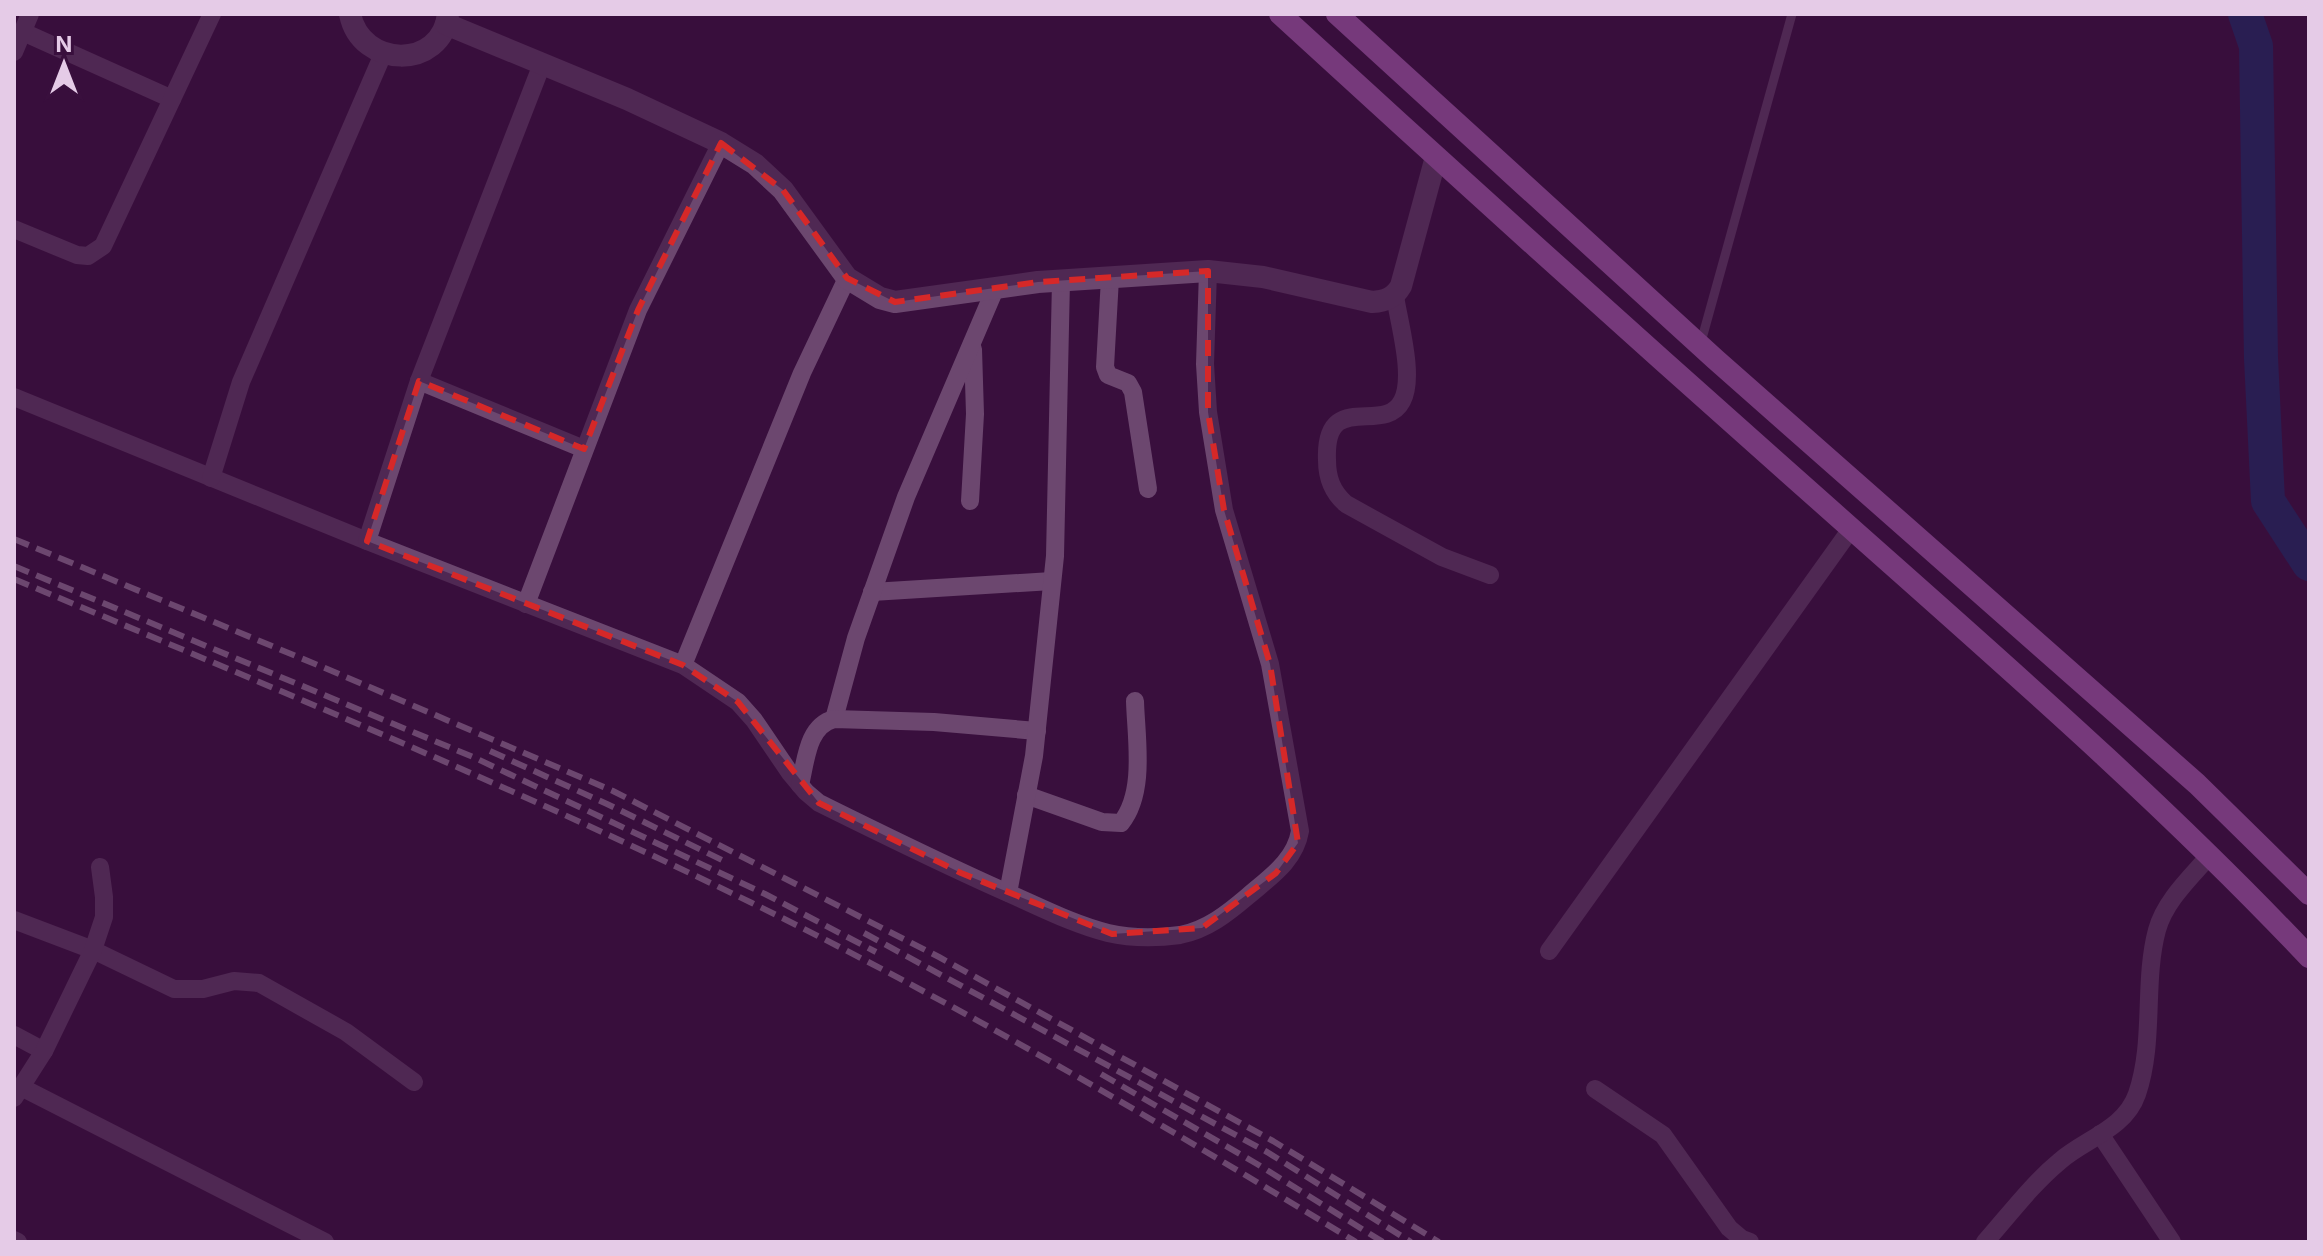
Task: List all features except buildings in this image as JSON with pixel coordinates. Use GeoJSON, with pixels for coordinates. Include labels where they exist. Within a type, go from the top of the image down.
{"type":"FeatureCollection","features":[{"type":"Feature","properties":{"kind":"highway"},"geometry":{"type":"LineString","coordinates":[[1280,14],[2036,694],[2210,855],[2309,957]]}},
{"type":"Feature","properties":{"kind":"highway"},"geometry":{"type":"LineString","coordinates":[[1337,14],[1700,345],[2162,752],[2309,894]]}},
{"type":"Feature","properties":{"kind":"street"},"geometry":{"type":"LineString","coordinates":[[14,52],[30,14]]}},
{"type":"Feature","properties":{"kind":"street"},"geometry":{"type":"LineString","coordinates":[[14,229],[77,255],[88,256],[103,246],[212,14]]}},
{"type":"Feature","properties":{"kind":"street"},"geometry":{"type":"LineString","coordinates":[[350,14],[357,34],[369,47],[383,54],[400,56],[416,54],[430,46],[447,19],[721,143],[755,164],[783,190],[847,278],[880,298],[895,302],[1061,281],[1208,271],[1263,277],[1372,302],[1395,296]]}},
{"type":"Feature","properties":{"kind":"street"},"geometry":{"type":"LineString","coordinates":[[23,32],[172,99]]}},
{"type":"Feature","properties":{"kind":"street"},"geometry":{"type":"LineString","coordinates":[[211,478],[241,382],[383,54]]}},
{"type":"Feature","properties":{"kind":"street"},"geometry":{"type":"LineString","coordinates":[[367,541],[419,381],[542,64]]}},
{"type":"Feature","properties":{"kind":"street"},"geometry":{"type":"LineString","coordinates":[[526,604],[638,310],[721,143]]}},
{"type":"Feature","properties":{"kind":"street"},"geometry":{"type":"LineString","coordinates":[[1436,157],[1401,286],[1395,296],[1406,377],[1404,398],[1397,409],[1344,418],[1335,424],[1329,434],[1329,480],[1335,495],[1356,510],[1442,557],[1490,575]]}},
{"type":"Feature","properties":{"kind":"street"},"geometry":{"type":"LineString","coordinates":[[14,397],[367,541],[683,665],[738,702],[800,785],[819,803],[1087,927],[1112,934],[1181,935],[1225,915],[1276,873],[1290,858],[1298,843],[1298,814],[1270,664],[1224,510],[1208,412],[1205,364],[1208,271]]}},
{"type":"Feature","properties":{"kind":"street"},"geometry":{"type":"LineString","coordinates":[[683,665],[802,373],[847,278]]}},
{"type":"Feature","properties":{"kind":"street"},"geometry":{"type":"LineString","coordinates":[[1110,278],[1105,367],[1108,375],[1128,383],[1133,392],[1148,489]]}},
{"type":"Feature","properties":{"kind":"street"},"geometry":{"type":"LineString","coordinates":[[1008,893],[1037,731],[1055,556],[1061,281]]}},
{"type":"Feature","properties":{"kind":"street"},"geometry":{"type":"LineString","coordinates":[[834,719],[856,638],[906,497],[995,289]]}},
{"type":"Feature","properties":{"kind":"street"},"geometry":{"type":"LineString","coordinates":[[970,501],[975,414],[972,342]]}},
{"type":"Feature","properties":{"kind":"street"},"geometry":{"type":"LineString","coordinates":[[419,381],[584,449]]}},
{"type":"Feature","properties":{"kind":"street"},"geometry":{"type":"LineString","coordinates":[[1549,951],[1851,529]]}},
{"type":"Feature","properties":{"kind":"street"},"geometry":{"type":"LineString","coordinates":[[872,592],[1052,581]]}},
{"type":"Feature","properties":{"kind":"street"},"geometry":{"type":"LineString","coordinates":[[1026,795],[1102,822],[1121,823],[1128,815],[1136,778],[1135,701]]}},
{"type":"Feature","properties":{"kind":"street"},"geometry":{"type":"LineString","coordinates":[[800,785],[814,731],[825,721],[934,722],[1037,731]]}},
{"type":"Feature","properties":{"kind":"street"},"geometry":{"type":"LineString","coordinates":[[1985,1242],[2061,1160],[2118,1122],[2129,1109],[2137,1094],[2147,1036],[2157,930],[2178,892],[2210,855]]}},
{"type":"Feature","properties":{"kind":"street"},"geometry":{"type":"LineString","coordinates":[[100,867],[104,917],[93,950],[44,1051],[18,1092],[325,1242]]}},
{"type":"Feature","properties":{"kind":"street"},"geometry":{"type":"LineString","coordinates":[[14,920],[93,950],[174,989],[203,989],[234,981],[259,983],[346,1032],[414,1082]]}},
{"type":"Feature","properties":{"kind":"street"},"geometry":{"type":"LineString","coordinates":[[14,1035],[44,1051]]}},
{"type":"Feature","properties":{"kind":"street"},"geometry":{"type":"LineString","coordinates":[[1595,1089],[1663,1135],[1729,1228],[1750,1242]]}},
{"type":"Feature","properties":{"kind":"street"},"geometry":{"type":"LineString","coordinates":[[2100,1134],[2172,1242]]}},
{"type":"Feature","properties":{"kind":"lane"},"geometry":{"type":"LineString","coordinates":[[1700,345],[1792,14]]}},
{"type":"Feature","properties":{"kind":"highlighted area"},"geometry":{"type":"Polygon","coordinates":[[[721,143],[783,190],[847,278],[895,302],[1038,282],[1208,271],[1208,412],[1224,510],[1270,664],[1298,843],[1276,873],[1202,928],[1112,934],[961,873],[819,803],[738,702],[683,665],[367,541],[419,381],[584,449],[638,310],[721,143]]]}},
{"type":"Feature","properties":{"kind":"waterway"},"geometry":{"type":"LineString","coordinates":[[2245,14],[2256,46],[2261,358],[2268,501],[2309,564]]}},
{"type":"Feature","properties":{"kind":"railway"},"geometry":{"type":"LineString","coordinates":[[14,539],[613,791],[939,957],[1273,1141],[1439,1242]]}},
{"type":"Feature","properties":{"kind":"railway"},"geometry":{"type":"LineString","coordinates":[[14,566],[473,757],[765,894],[876,952]]}},
{"type":"Feature","properties":{"kind":"railway"},"geometry":{"type":"LineString","coordinates":[[14,579],[478,776],[752,903],[906,982],[1058,1066],[1356,1242]]}},
{"type":"Feature","properties":{"kind":"railway"},"geometry":{"type":"LineString","coordinates":[[490,751],[722,860]]}},
{"type":"Feature","properties":{"kind":"railway"},"geometry":{"type":"LineString","coordinates":[[864,933],[1267,1152],[1411,1242]]}},
{"type":"Feature","properties":{"kind":"railway"},"geometry":{"type":"LineString","coordinates":[[1101,1074],[1257,1164],[1383,1242]]}}]}
